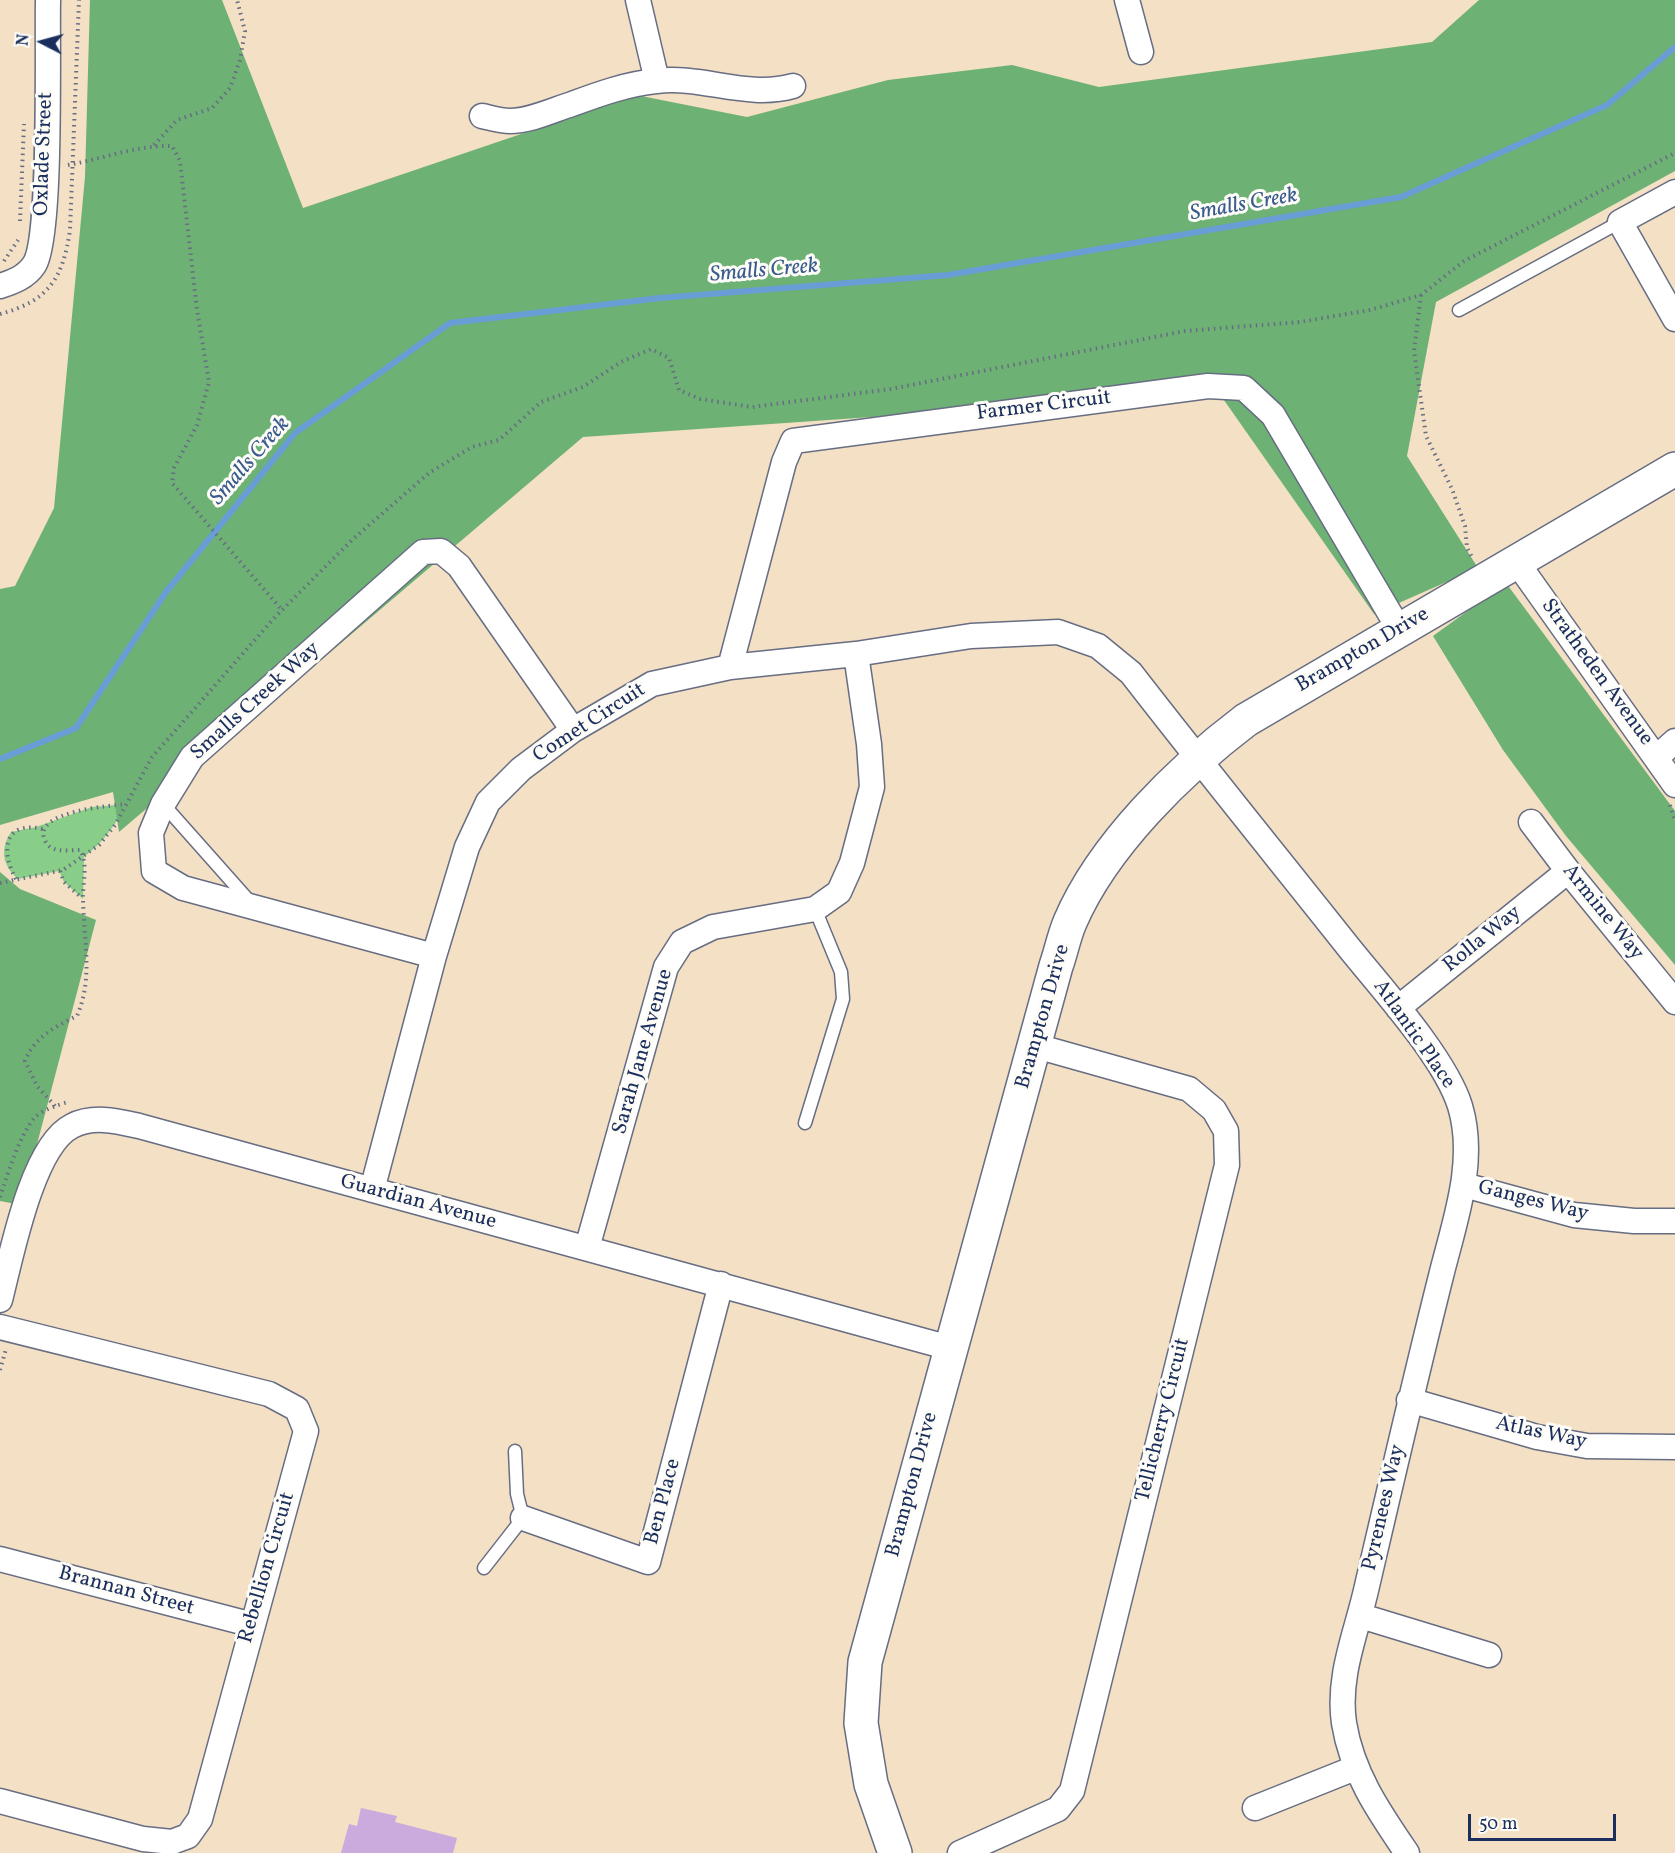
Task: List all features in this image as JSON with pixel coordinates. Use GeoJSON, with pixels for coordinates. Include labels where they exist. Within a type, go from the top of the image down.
{"type":"FeatureCollection","features":[{"type":"Feature","properties":{"kind":"street","name":"Oxlade Street"},"geometry":{"type":"LineString","coordinates":[[0,286],[23,276],[35,264],[40,250],[44,213],[48,0]]}},
{"type":"Feature","properties":{"kind":"street"},"geometry":{"type":"LineString","coordinates":[[638,0],[657,81]]}},
{"type":"Feature","properties":{"kind":"street"},"geometry":{"type":"LineString","coordinates":[[1127,0],[1141,52]]}},
{"type":"Feature","properties":{"kind":"street"},"geometry":{"type":"LineString","coordinates":[[482,116],[510,121],[544,113],[597,94],[657,81],[673,80],[756,91],[776,91],[793,87]]}},
{"type":"Feature","properties":{"kind":"street"},"geometry":{"type":"LineString","coordinates":[[1675,192],[1620,222],[1675,319]]}},
{"type":"Feature","properties":{"kind":"street","name":"Farmer Circuit"},"geometry":{"type":"LineString","coordinates":[[730,667],[784,462],[793,441],[1208,386],[1244,388],[1273,415],[1399,629]]}},
{"type":"Feature","properties":{"kind":"street","name":"Brampton Drive"},"geometry":{"type":"LineString","coordinates":[[895,1853],[871,1784],[861,1723],[865,1662],[950,1348],[1070,922],[1090,885],[1116,848],[1159,797],[1198,759],[1246,720],[1675,469]]}},
{"type":"Feature","properties":{"kind":"street","name":"Smalls Creek Way"},"geometry":{"type":"LineString","coordinates":[[434,956],[183,888],[154,871],[151,833],[163,804],[192,757],[423,552],[441,551],[459,566],[573,730]]}},
{"type":"Feature","properties":{"kind":"street","name":"Stratheden Avenue"},"geometry":{"type":"LineString","coordinates":[[1516,561],[1675,785]]}},
{"type":"Feature","properties":{"kind":"street","name":"Comet Circuit"},"geometry":{"type":"LineString","coordinates":[[372,1190],[434,956],[467,847],[488,802],[520,770],[573,730],[652,684],[730,667],[856,654],[971,636],[1058,632],[1098,646],[1131,673],[1198,759]]}},
{"type":"Feature","properties":{"kind":"street","name":"Sarah Jane Avenue"},"geometry":{"type":"LineString","coordinates":[[587,1248],[666,967],[682,942],[713,927],[815,909],[839,892],[852,863],[872,787],[869,744],[856,654]]}},
{"type":"Feature","properties":{"kind":"street"},"geometry":{"type":"LineString","coordinates":[[1656,758],[1675,741]]}},
{"type":"Feature","properties":{"kind":"street","name":"Atlantic Place"},"geometry":{"type":"LineString","coordinates":[[1198,759],[1398,1008],[1445,1073],[1460,1107],[1465,1135],[1464,1185],[1409,1400]]}},
{"type":"Feature","properties":{"kind":"street","name":"Armine Way"},"geometry":{"type":"LineString","coordinates":[[1531,822],[1675,1002]]}},
{"type":"Feature","properties":{"kind":"street","name":"Rolla Way"},"geometry":{"type":"LineString","coordinates":[[1398,1008],[1568,871]]}},
{"type":"Feature","properties":{"kind":"street","name":"Tellicherry Circuit"},"geometry":{"type":"LineString","coordinates":[[960,1853],[1058,1809],[1072,1791],[1227,1165],[1226,1131],[1214,1110],[1189,1089],[1036,1046]]}},
{"type":"Feature","properties":{"kind":"street","name":"Guardian Avenue"},"geometry":{"type":"LineString","coordinates":[[73,1125],[93,1119],[140,1126],[950,1348]]}},
{"type":"Feature","properties":{"kind":"street"},"geometry":{"type":"LineString","coordinates":[[0,1300],[9,1232],[45,1152],[58,1135],[73,1125]]}},
{"type":"Feature","properties":{"kind":"street","name":"Ganges Way"},"geometry":{"type":"LineString","coordinates":[[1464,1185],[1574,1215],[1634,1221],[1675,1221]]}},
{"type":"Feature","properties":{"kind":"street","name":"Ben Place"},"geometry":{"type":"LineString","coordinates":[[523,1518],[648,1562],[721,1284]]}},
{"type":"Feature","properties":{"kind":"street","name":"Rebellion Circuit"},"geometry":{"type":"LineString","coordinates":[[0,1327],[269,1394],[297,1408],[306,1431],[200,1819],[188,1836],[172,1842],[143,1839],[0,1801]]}},
{"type":"Feature","properties":{"kind":"street","name":"Atlas Way"},"geometry":{"type":"LineString","coordinates":[[1409,1400],[1537,1437],[1587,1446],[1675,1447]]}},
{"type":"Feature","properties":{"kind":"street","name":"Pyrenees Way"},"geometry":{"type":"LineString","coordinates":[[1407,1853],[1373,1803],[1355,1768],[1344,1720],[1344,1666],[1361,1616],[1409,1400]]}},
{"type":"Feature","properties":{"kind":"street","name":"Brannan Street"},"geometry":{"type":"LineString","coordinates":[[0,1559],[253,1625]]}},
{"type":"Feature","properties":{"kind":"street"},"geometry":{"type":"LineString","coordinates":[[1361,1616],[1489,1655]]}},
{"type":"Feature","properties":{"kind":"street"},"geometry":{"type":"LineString","coordinates":[[1255,1808],[1355,1768]]}},
{"type":"Feature","properties":{"kind":"lane"},"geometry":{"type":"LineString","coordinates":[[1459,310],[1620,222]]}},
{"type":"Feature","properties":{"kind":"lane"},"geometry":{"type":"LineString","coordinates":[[163,804],[255,907]]}},
{"type":"Feature","properties":{"kind":"lane"},"geometry":{"type":"LineString","coordinates":[[805,1123],[843,999],[841,972],[815,909]]}},
{"type":"Feature","properties":{"kind":"lane"},"geometry":{"type":"LineString","coordinates":[[484,1568],[523,1518],[517,1494],[515,1451]]}},
{"type":"Feature","properties":{"kind":"path"},"geometry":{"type":"LineString","coordinates":[[153,145],[177,120],[212,108],[230,88],[240,60],[244,31],[237,0]]}},
{"type":"Feature","properties":{"kind":"path"},"geometry":{"type":"LineString","coordinates":[[0,264],[19,240],[24,117]]}},
{"type":"Feature","properties":{"kind":"path"},"geometry":{"type":"LineString","coordinates":[[71,165],[153,145],[172,146],[180,161],[197,310],[209,382],[197,425],[174,468],[172,483],[282,610]]}},
{"type":"Feature","properties":{"kind":"path"},"geometry":{"type":"LineString","coordinates":[[73,1125],[36,1086],[25,1061],[31,1045],[60,1024],[77,1016],[84,1000],[87,977],[87,934],[83,899],[84,856],[80,850],[50,848],[45,841],[43,829],[47,822],[85,809],[127,804]]}},
{"type":"Feature","properties":{"kind":"path"},"geometry":{"type":"LineString","coordinates":[[17,879],[3,860],[1,849],[4,841],[11,832],[36,827],[43,829]]}},
{"type":"Feature","properties":{"kind":"path"},"geometry":{"type":"LineString","coordinates":[[0,882],[61,870],[64,882],[83,899]]}},
{"type":"Feature","properties":{"kind":"path"},"geometry":{"type":"LineString","coordinates":[[0,1370],[7,1344],[15,1348]]}},
{"type":"Feature","properties":{"kind":"green space"},"geometry":{"type":"Polygon","coordinates":[[[90,0],[222,0],[303,208],[636,95],[747,117],[888,80],[1012,65],[1099,87],[1432,42],[1479,0],[1675,0],[1675,171],[1436,302],[1407,456],[1478,568],[1374,614],[1219,393],[583,437],[119,832],[113,792],[0,825],[0,589],[15,586],[54,508],[85,177],[90,0]]]}},
{"type":"Feature","properties":{"kind":"green space"},"geometry":{"type":"Polygon","coordinates":[[[1506,583],[1675,811],[1675,965],[1566,836],[1503,750],[1433,636],[1506,583]]]}},
{"type":"Feature","properties":{"kind":"green space"},"geometry":{"type":"Polygon","coordinates":[[[127,804],[109,833],[84,857],[83,899],[64,882],[59,871],[18,879],[9,868],[4,851],[11,832],[36,827],[92,807],[127,804]]]}},
{"type":"Feature","properties":{"kind":"green space"},"geometry":{"type":"Polygon","coordinates":[[[0,872],[20,889],[96,920],[21,1205],[0,1201],[0,872]]]}},
{"type":"Feature","properties":{"kind":"building"},"geometry":{"type":"Polygon","coordinates":[[[361,1808],[397,1816],[395,1822],[457,1838],[453,1853],[341,1853],[349,1824],[357,1826],[361,1808]]]}},
{"type":"Feature","properties":{"kind":"waterway","name":"Smalls Creek"},"geometry":{"type":"LineString","coordinates":[[0,759],[76,728],[166,592],[295,433],[450,323],[660,298],[948,275],[1401,197],[1607,105],[1675,47]]}}]}
